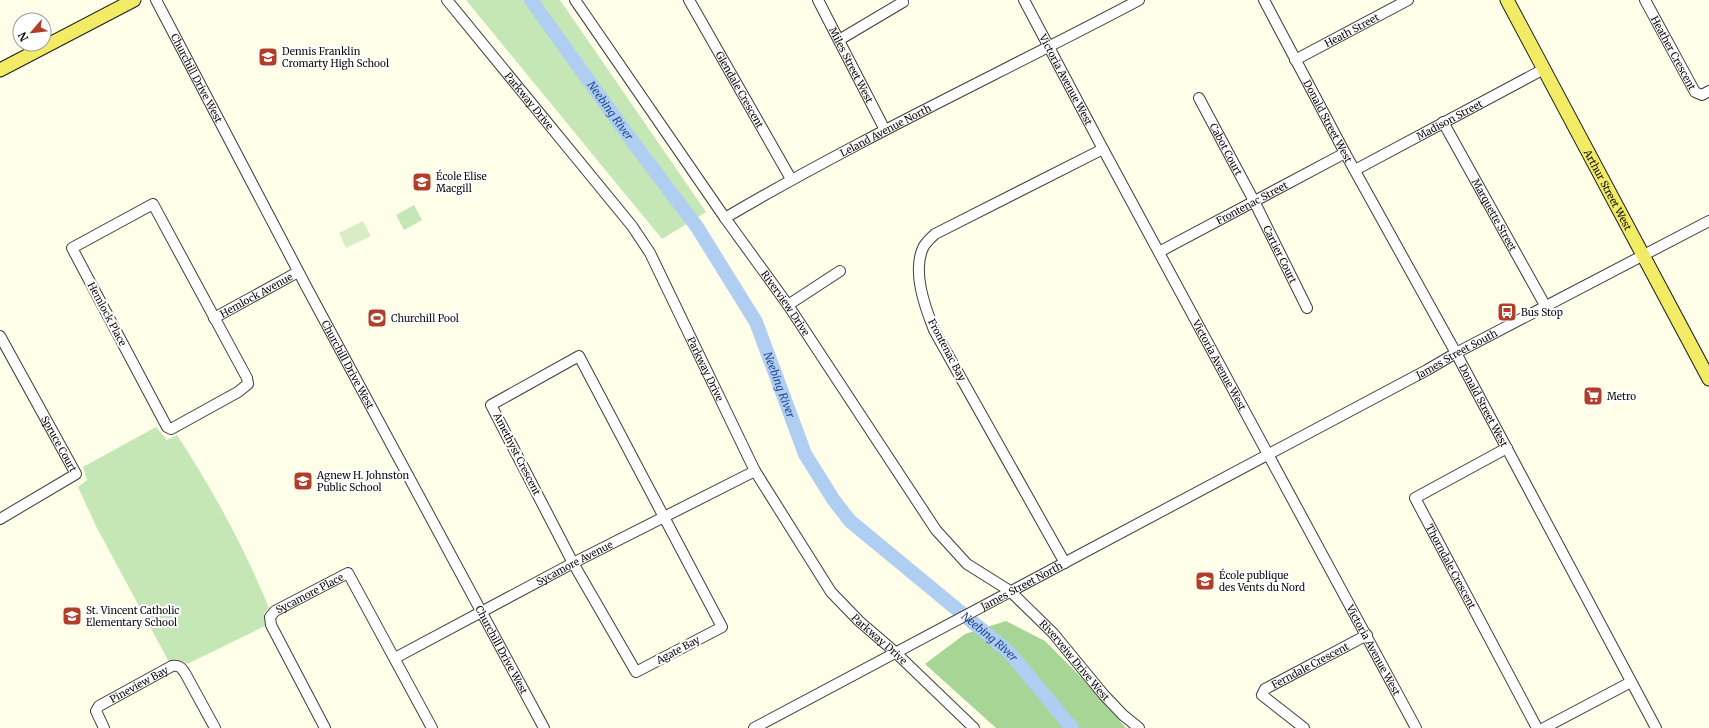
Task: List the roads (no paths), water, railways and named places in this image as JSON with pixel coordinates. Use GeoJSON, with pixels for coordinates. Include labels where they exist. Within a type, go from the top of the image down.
{"type":"FeatureCollection","features":[{"type":"Feature","properties":{"kind":"main road"},"geometry":{"type":"LineString","coordinates":[[0,70],[134,0]]}},
{"type":"Feature","properties":{"kind":"main road","name":"Arthur Street West"},"geometry":{"type":"LineString","coordinates":[[1507,0],[1708,373]]}},
{"type":"Feature","properties":{"kind":"street","name":"Churchill Drive West"},"geometry":{"type":"LineString","coordinates":[[156,0],[298,272],[544,728]]}},
{"type":"Feature","properties":{"kind":"street","name":"Parkway Drive"},"geometry":{"type":"LineString","coordinates":[[447,0],[632,226],[650,253],[755,471],[831,592],[859,621],[895,652],[974,728]]}},
{"type":"Feature","properties":{"kind":"street","name":"Riverview Drive"},"geometry":{"type":"LineString","coordinates":[[575,0],[725,218],[788,305],[936,530],[967,564],[1010,591]]}},
{"type":"Feature","properties":{"kind":"street","name":"Glendale Crescent"},"geometry":{"type":"LineString","coordinates":[[689,0],[791,179]]}},
{"type":"Feature","properties":{"kind":"street","name":"Miles Street West"},"geometry":{"type":"LineString","coordinates":[[818,0],[885,130]]}},
{"type":"Feature","properties":{"kind":"street"},"geometry":{"type":"LineString","coordinates":[[839,40],[903,2],[902,0]]}},
{"type":"Feature","properties":{"kind":"street","name":"Victoria Avenue West"},"geometry":{"type":"LineString","coordinates":[[1024,0],[1158,252],[1367,635],[1416,728]]}},
{"type":"Feature","properties":{"kind":"street","name":"Leland Avenue North"},"geometry":{"type":"LineString","coordinates":[[725,218],[791,179],[1049,48],[1139,0]]}},
{"type":"Feature","properties":{"kind":"street","name":"Donald Street West"},"geometry":{"type":"LineString","coordinates":[[1264,0],[1345,153],[1456,353],[1656,728]]}},
{"type":"Feature","properties":{"kind":"street","name":"Heath Street"},"geometry":{"type":"LineString","coordinates":[[1296,60],[1408,0]]}},
{"type":"Feature","properties":{"kind":"street","name":"Heather Crescent"},"geometry":{"type":"LineString","coordinates":[[1645,0],[1696,92],[1702,95],[1709,91]]}},
{"type":"Feature","properties":{"kind":"street","name":"Madison Street"},"geometry":{"type":"LineString","coordinates":[[1355,170],[1544,69]]}},
{"type":"Feature","properties":{"kind":"street","name":"Cabot Court"},"geometry":{"type":"LineString","coordinates":[[1199,98],[1254,201]]}},
{"type":"Feature","properties":{"kind":"street","name":"Marquette Street"},"geometry":{"type":"LineString","coordinates":[[1443,122],[1546,307]]}},
{"type":"Feature","properties":{"kind":"street","name":"Frontenac Bay"},"geometry":{"type":"LineString","coordinates":[[1066,563],[934,330],[925,306],[918,269],[923,248],[935,234],[1103,149]]}},
{"type":"Feature","properties":{"kind":"street","name":"Frontenac Street"},"geometry":{"type":"LineString","coordinates":[[1158,252],[1345,153]]}},
{"type":"Feature","properties":{"kind":"street","name":"Cartier Court"},"geometry":{"type":"LineString","coordinates":[[1254,201],[1307,308]]}},
{"type":"Feature","properties":{"kind":"street","name":"Hemlock Place"},"geometry":{"type":"LineString","coordinates":[[153,204],[214,318],[247,378],[248,384],[238,392],[171,429],[167,427],[72,248],[153,204]]}},
{"type":"Feature","properties":{"kind":"street","name":"James Street South"},"geometry":{"type":"LineString","coordinates":[[1268,454],[1427,370],[1456,353],[1709,221]]}},
{"type":"Feature","properties":{"kind":"street"},"geometry":{"type":"LineString","coordinates":[[788,305],[840,271]]}},
{"type":"Feature","properties":{"kind":"street","name":"Hemlock Avenue"},"geometry":{"type":"LineString","coordinates":[[214,318],[298,272]]}},
{"type":"Feature","properties":{"kind":"street","name":"Spruce Court"},"geometry":{"type":"LineString","coordinates":[[0,336],[76,474],[0,519]]}},
{"type":"Feature","properties":{"kind":"street","name":"Amethyst Crescent"},"geometry":{"type":"LineString","coordinates":[[573,563],[491,405],[579,356],[663,518]]}},
{"type":"Feature","properties":{"kind":"street","name":"Thorndale Crescent"},"geometry":{"type":"LineString","coordinates":[[1507,448],[1415,498],[1537,728]]}},
{"type":"Feature","properties":{"kind":"street","name":"James Street North"},"geometry":{"type":"LineString","coordinates":[[754,728],[1268,454]]}},
{"type":"Feature","properties":{"kind":"street","name":"Sycamore Avenue"},"geometry":{"type":"LineString","coordinates":[[395,658],[482,613],[573,563],[755,471]]}},
{"type":"Feature","properties":{"kind":"street","name":"Agate Bay"},"geometry":{"type":"LineString","coordinates":[[573,563],[636,672],[722,627],[663,518]]}},
{"type":"Feature","properties":{"kind":"street","name":"Sycamore Place"},"geometry":{"type":"LineString","coordinates":[[326,728],[271,625],[270,617],[275,611],[348,573],[432,728]]}},
{"type":"Feature","properties":{"kind":"street","name":"Riverveiw Drive West"},"geometry":{"type":"LineString","coordinates":[[1010,591],[1054,633],[1104,695],[1123,715],[1139,728]]}},
{"type":"Feature","properties":{"kind":"street","name":"Ferndale Crescent"},"geometry":{"type":"LineString","coordinates":[[1304,728],[1262,695],[1265,689],[1367,635]]}},
{"type":"Feature","properties":{"kind":"street","name":"Pineview Bay"},"geometry":{"type":"LineString","coordinates":[[104,728],[96,711],[99,706],[172,666],[177,665],[182,668],[215,728]]}},
{"type":"Feature","properties":{"kind":"street"},"geometry":{"type":"LineString","coordinates":[[1544,728],[1631,682]]}},
{"type":"Feature","properties":{"kind":"waterway","name":"Neebing River"},"geometry":{"type":"LineString","coordinates":[[531,0],[630,138],[697,227],[756,322],[805,454],[833,499],[850,521],[1010,653],[1072,728]]}},
{"type":"Feature","properties":{"kind":"place","name":"Dennis Franklin Cromarty High School"},"geometry":{"type":"Point","coordinates":[268,57]}},
{"type":"Feature","properties":{"kind":"place","name":"École Elise Macgill"},"geometry":{"type":"Point","coordinates":[422,182]}},
{"type":"Feature","properties":{"kind":"place","name":"Bus Stop"},"geometry":{"type":"Point","coordinates":[1507,312]}},
{"type":"Feature","properties":{"kind":"place","name":"Churchill Pool"},"geometry":{"type":"Point","coordinates":[377,318]}},
{"type":"Feature","properties":{"kind":"place","name":"Metro"},"geometry":{"type":"Point","coordinates":[1593,396]}},
{"type":"Feature","properties":{"kind":"place","name":"Agnew H. Johnston Public School"},"geometry":{"type":"Point","coordinates":[303,481]}},
{"type":"Feature","properties":{"kind":"place","name":"École publique des Vents du Nord"},"geometry":{"type":"Point","coordinates":[1205,581]}},
{"type":"Feature","properties":{"kind":"place","name":"St. Vincent Catholic Elementary School"},"geometry":{"type":"Point","coordinates":[72,616]}}]}
